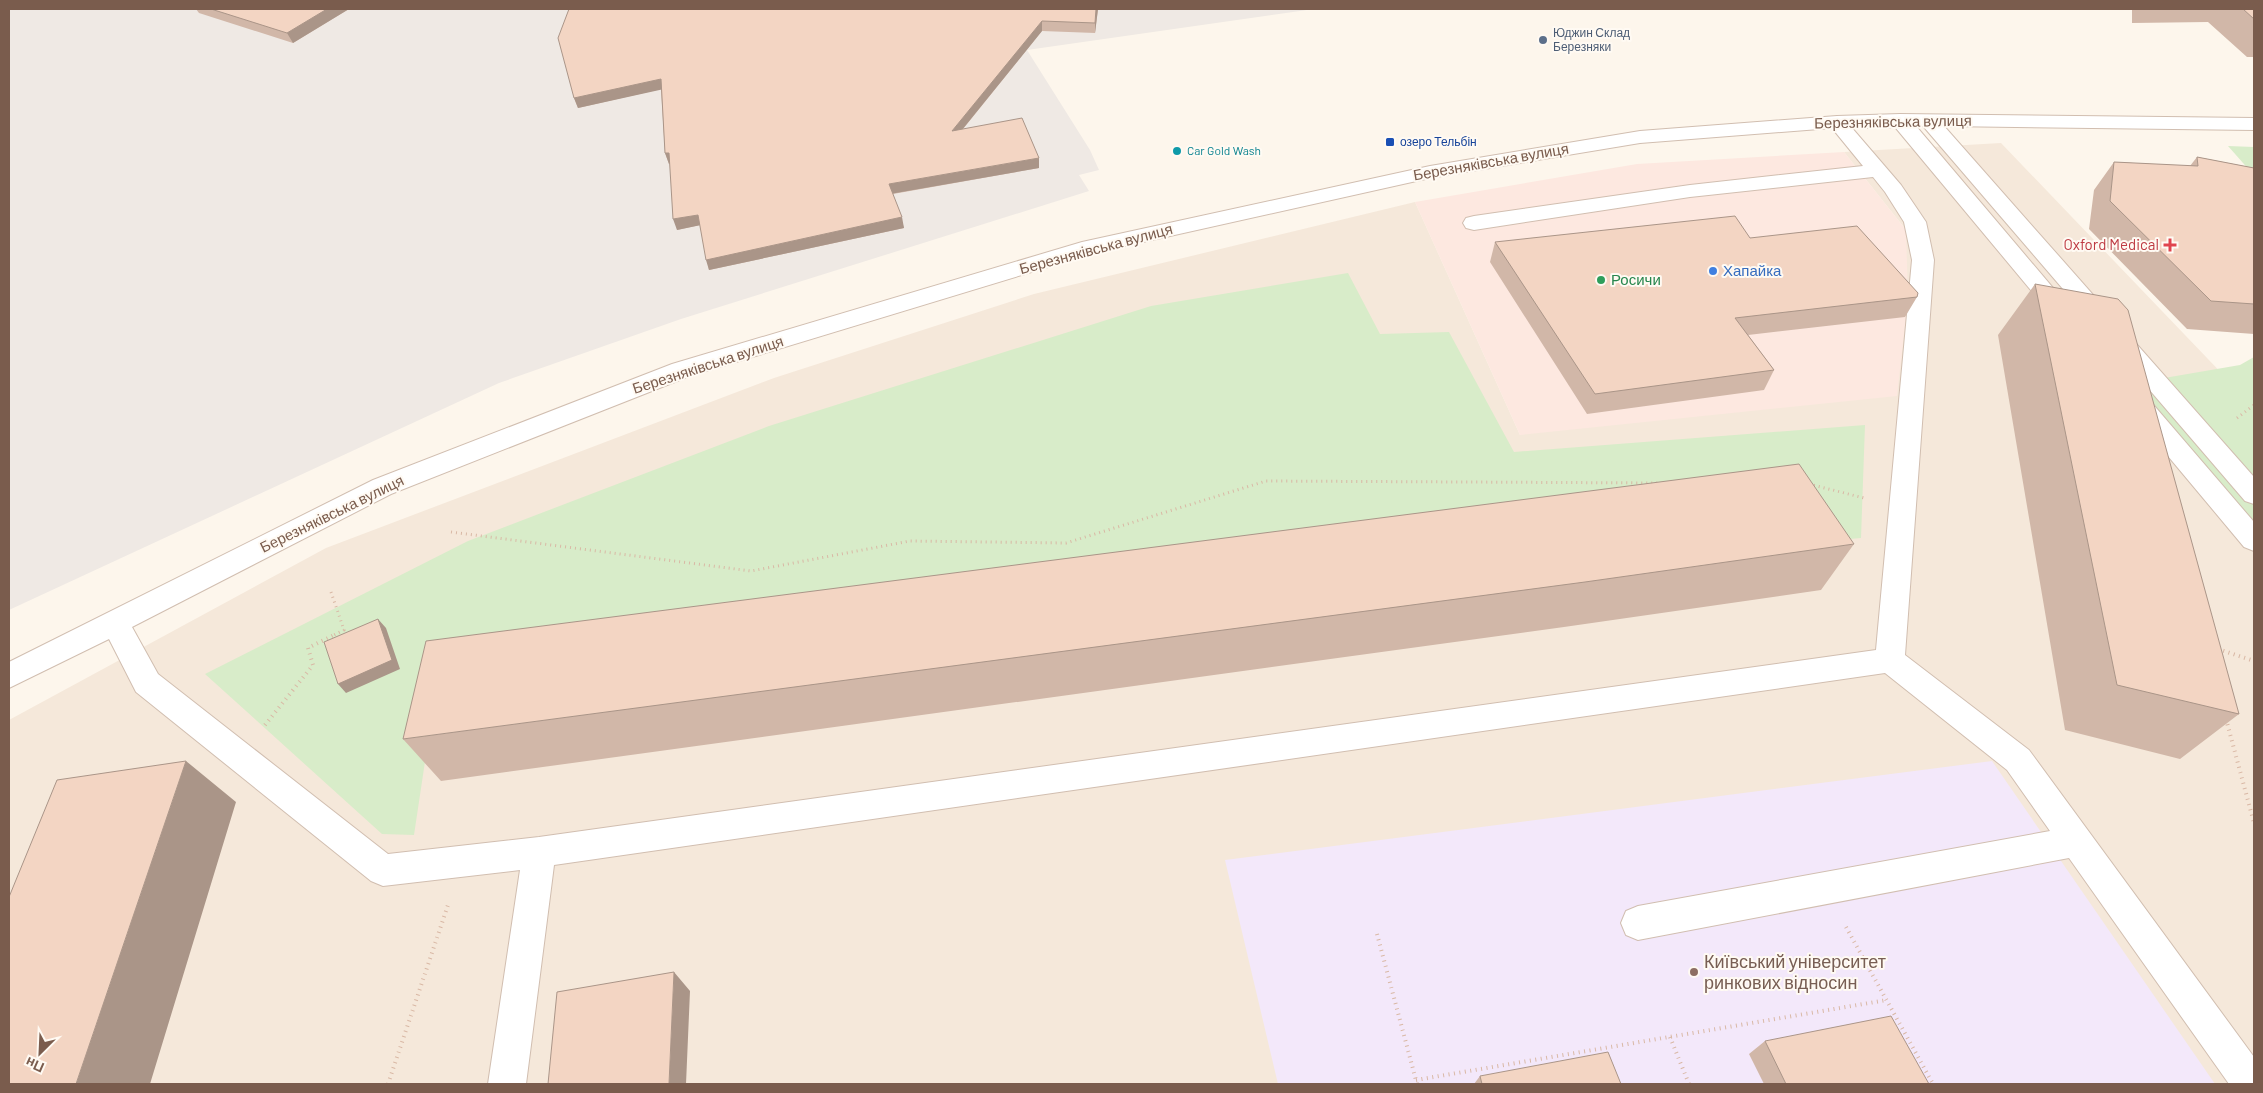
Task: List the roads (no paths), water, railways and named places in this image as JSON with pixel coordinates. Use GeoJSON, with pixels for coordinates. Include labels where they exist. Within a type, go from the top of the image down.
{"type":"FeatureCollection","features":[{"type":"Feature","properties":{"kind":"street","name":"Березняківська вулиця"},"geometry":{"type":"LineString","coordinates":[[9,676],[382,487],[672,374],[1090,247],[1430,172],[1640,137],[1836,122],[1900,120],[2254,124]]}},
{"type":"Feature","properties":{"kind":"street"},"geometry":{"type":"LineString","coordinates":[[1900,120],[2078,332]]}},
{"type":"Feature","properties":{"kind":"street"},"geometry":{"type":"LineString","coordinates":[[1928,120],[2254,494]]}},
{"type":"Feature","properties":{"kind":"street"},"geometry":{"type":"LineString","coordinates":[[1836,122],[1894,188],[1915,222],[1923,260],[1890,660]]}},
{"type":"Feature","properties":{"kind":"street"},"geometry":{"type":"LineString","coordinates":[[1474,224],[1690,191],[1879,170]]}},
{"type":"Feature","properties":{"kind":"street"},"geometry":{"type":"LineString","coordinates":[[2122,384],[2254,540]]}},
{"type":"Feature","properties":{"kind":"street"},"geometry":{"type":"LineString","coordinates":[[114,622],[147,683],[382,870],[539,852],[1890,660],[2018,760],[2251,1084]]}},
{"type":"Feature","properties":{"kind":"street"},"geometry":{"type":"LineString","coordinates":[[1638,923],[2077,841]]}},
{"type":"Feature","properties":{"kind":"street"},"geometry":{"type":"LineString","coordinates":[[507,1084],[539,852]]}},
{"type":"Feature","properties":{"kind":"place","name":"Юджин Склад Березняки"},"geometry":{"type":"Point","coordinates":[1543,40]}},
{"type":"Feature","properties":{"kind":"place","name":"озеро Тельбін"},"geometry":{"type":"Point","coordinates":[1390,142]}},
{"type":"Feature","properties":{"kind":"place","name":"Car Gold Wash"},"geometry":{"type":"Point","coordinates":[1177,151]}},
{"type":"Feature","properties":{"kind":"place","name":"Oxford Medical"},"geometry":{"type":"Point","coordinates":[2170,245]}},
{"type":"Feature","properties":{"kind":"place","name":"Хапайка"},"geometry":{"type":"Point","coordinates":[1713,271]}},
{"type":"Feature","properties":{"kind":"place","name":"Росичи"},"geometry":{"type":"Point","coordinates":[1601,280]}},
{"type":"Feature","properties":{"kind":"place","name":"Київський університет ринкових відносин"},"geometry":{"type":"Point","coordinates":[1694,972]}}]}
